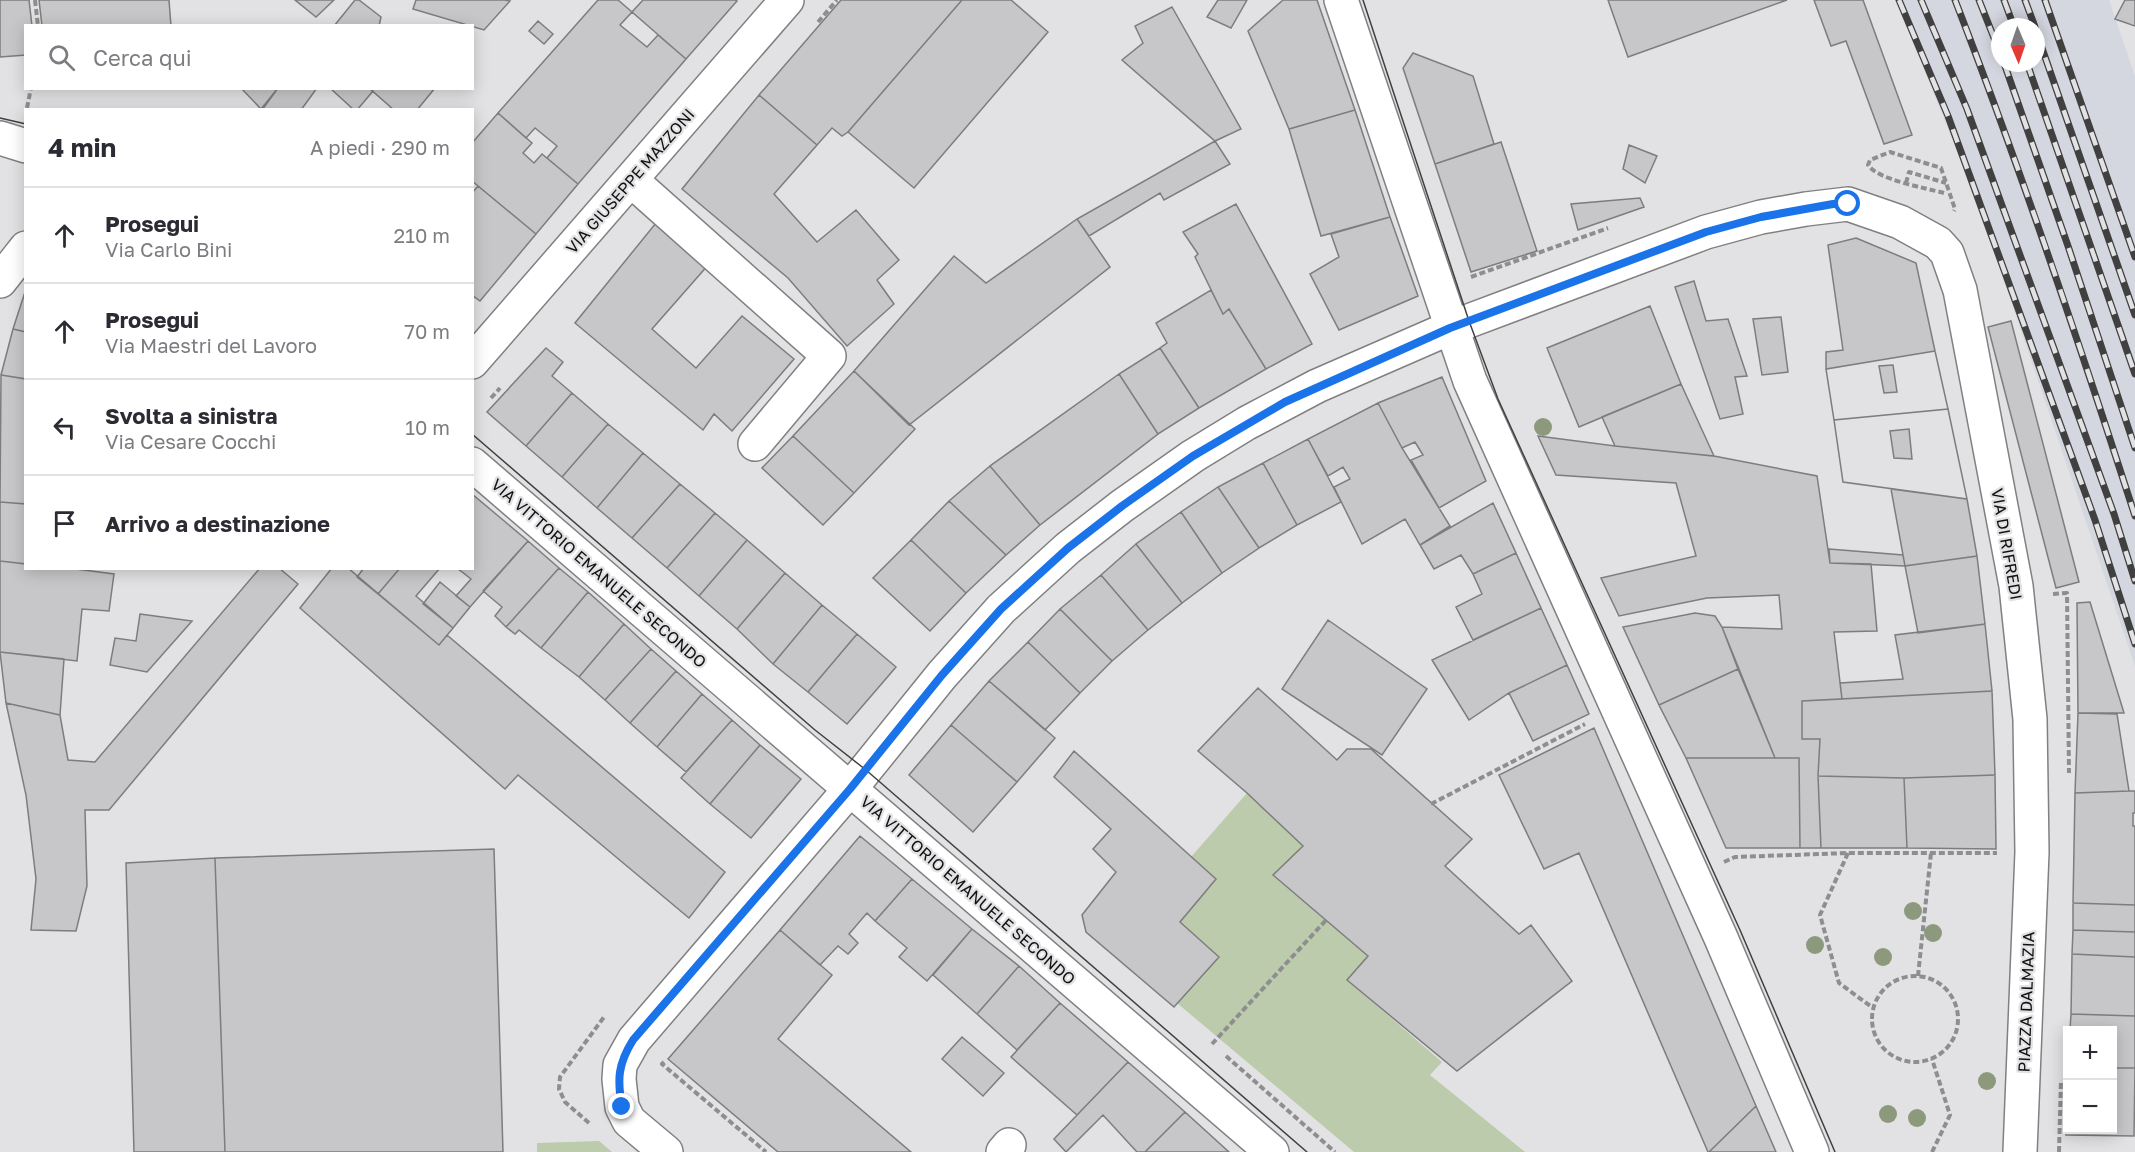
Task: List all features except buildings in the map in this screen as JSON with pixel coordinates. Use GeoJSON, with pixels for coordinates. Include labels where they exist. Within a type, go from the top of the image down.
{"type":"FeatureCollection","features":[{"type":"Feature","properties":{"kind":"street","name":"VIA GIUSEPPE MAZZONI"},"geometry":{"type":"LineString","coordinates":[[474,360],[787,0]]}},
{"type":"Feature","properties":{"kind":"street"},"geometry":{"type":"LineString","coordinates":[[1341,0],[1450,328],[1470,381],[1708,909],[1812,1152]]}},
{"type":"Feature","properties":{"kind":"street"},"geometry":{"type":"LineString","coordinates":[[0,138],[24,145]]}},
{"type":"Feature","properties":{"kind":"street"},"geometry":{"type":"LineString","coordinates":[[631,180],[830,356],[755,444]]}},
{"type":"Feature","properties":{"kind":"street"},"geometry":{"type":"LineString","coordinates":[[666,1152],[629,1121],[622,1107],[620,1065],[633,1040],[850,789],[942,675],[1001,609],[1068,548],[1122,506],[1193,456],[1285,402],[1450,328],[1706,232],[1761,217],[1848,204],[1868,209],[1900,222],[1938,243]]}},
{"type":"Feature","properties":{"kind":"street","name":"VIA DI RIFREDI"},"geometry":{"type":"LineString","coordinates":[[1938,243],[1947,253],[1960,290],[2016,586],[2030,719],[2031,852]]}},
{"type":"Feature","properties":{"kind":"street","name":"VIA VITTORIO EMANUELE SECONDO"},"geometry":{"type":"LineString","coordinates":[[474,466],[1272,1152]]}},
{"type":"Feature","properties":{"kind":"street","name":"PIAZZA DALMAZIA"},"geometry":{"type":"LineString","coordinates":[[2020,1152],[2031,852]]}},
{"type":"Feature","properties":{"kind":"path"},"geometry":{"type":"LineString","coordinates":[[35,0],[38,24]]}},
{"type":"Feature","properties":{"kind":"path"},"geometry":{"type":"LineString","coordinates":[[26,108],[31,90]]}},
{"type":"Feature","properties":{"kind":"path"},"geometry":{"type":"LineString","coordinates":[[1938,243],[1955,209],[1941,168],[1890,152],[1870,160],[1868,165],[1872,171],[1944,193]]}},
{"type":"Feature","properties":{"kind":"path"},"geometry":{"type":"LineString","coordinates":[[1906,183],[1909,172],[1946,183]]}},
{"type":"Feature","properties":{"kind":"path"},"geometry":{"type":"LineString","coordinates":[[1487,272],[1613,226]]}},
{"type":"Feature","properties":{"kind":"path"},"geometry":{"type":"LineString","coordinates":[[2048,587],[2049,594],[2067,593],[2069,777]]}},
{"type":"Feature","properties":{"kind":"path"},"geometry":{"type":"LineString","coordinates":[[1431,804],[1591,720]]}},
{"type":"Feature","properties":{"kind":"path"},"geometry":{"type":"LineString","coordinates":[[1720,863],[1735,857],[1848,853],[2031,852]]}},
{"type":"Feature","properties":{"kind":"path"},"geometry":{"type":"LineString","coordinates":[[1848,853],[1820,915],[1839,983],[1873,1008]]}},
{"type":"Feature","properties":{"kind":"path"},"geometry":{"type":"LineString","coordinates":[[1918,976],[1931,853]]}},
{"type":"Feature","properties":{"kind":"path"},"geometry":{"type":"LineString","coordinates":[[1212,1044],[1327,920]]}},
{"type":"Feature","properties":{"kind":"path"},"geometry":{"type":"LineString","coordinates":[[1918,976],[1933,980],[1946,989],[1954,1001],[1958,1015],[1957,1030],[1945,1050],[1932,1059],[1918,1062],[1903,1061],[1890,1055],[1879,1044],[1871,1023],[1873,1008],[1879,994],[1890,983],[1904,977],[1918,976]]}},
{"type":"Feature","properties":{"kind":"path"},"geometry":{"type":"LineString","coordinates":[[669,1056],[662,1064],[766,1152]]}},
{"type":"Feature","properties":{"kind":"path"},"geometry":{"type":"LineString","coordinates":[[1226,1056],[1335,1152]]}},
{"type":"Feature","properties":{"kind":"path"},"geometry":{"type":"LineString","coordinates":[[1932,1059],[1950,1115],[1932,1152]]}},
{"type":"Feature","properties":{"kind":"path"},"geometry":{"type":"LineString","coordinates":[[2059,1152],[2062,1068]]}},
{"type":"Feature","properties":{"kind":"shaded area"},"geometry":{"type":"Polygon","coordinates":[[[1896,0],[2109,0],[2135,76],[2135,666],[1976,198],[1896,0]]]}},
{"type":"Feature","properties":{"kind":"green space"},"geometry":{"type":"Polygon","coordinates":[[[1247,793],[1303,846],[1273,876],[1368,956],[1347,980],[1442,1062],[1430,1075],[1525,1152],[1354,1152],[1177,1003],[1219,957],[1180,922],[1216,879],[1191,857],[1247,793]]]}},
{"type":"Feature","properties":{"kind":"green space"},"geometry":{"type":"Polygon","coordinates":[[[599,1141],[612,1152],[537,1152],[537,1143],[599,1141]]]}},
{"type":"Feature","properties":{"kind":"tram line"},"geometry":{"type":"LineString","coordinates":[[1363,0],[1469,321],[1498,399],[1740,930],[1835,1152]]}},
{"type":"Feature","properties":{"kind":"tram line"},"geometry":{"type":"LineString","coordinates":[[0,118],[24,124]]}},
{"type":"Feature","properties":{"kind":"tram line"},"geometry":{"type":"LineString","coordinates":[[474,436],[815,730],[866,770],[1307,1152]]}},
{"type":"Feature","properties":{"kind":"railway"},"geometry":{"type":"LineString","coordinates":[[1899,0],[1948,116],[2095,520],[2135,644]]}},
{"type":"Feature","properties":{"kind":"railway"},"geometry":{"type":"LineString","coordinates":[[1921,0],[1967,109],[2114,514],[2135,581]]}},
{"type":"Feature","properties":{"kind":"railway"},"geometry":{"type":"LineString","coordinates":[[1955,0],[2049,256],[2135,516]]}},
{"type":"Feature","properties":{"kind":"railway"},"geometry":{"type":"LineString","coordinates":[[1979,0],[1991,30]]}},
{"type":"Feature","properties":{"kind":"railway"},"geometry":{"type":"LineString","coordinates":[[2004,0],[2011,18]]}},
{"type":"Feature","properties":{"kind":"railway"},"geometry":{"type":"LineString","coordinates":[[2025,0],[2032,18]]}},
{"type":"Feature","properties":{"kind":"railway"},"geometry":{"type":"LineString","coordinates":[[2045,0],[2135,257]]}},
{"type":"Feature","properties":{"kind":"railway"},"geometry":{"type":"LineString","coordinates":[[2045,57],[2135,315]]}},
{"type":"Feature","properties":{"kind":"railway"},"geometry":{"type":"LineString","coordinates":[[2007,72],[2135,448]]}},
{"type":"Feature","properties":{"kind":"railway"},"geometry":{"type":"LineString","coordinates":[[2030,72],[2135,374]]}},
{"type":"Feature","properties":{"kind":"route"},"geometry":{"type":"LineString","coordinates":[[622,1107],[620,1065],[633,1040],[850,789],[942,675],[1001,609],[1068,548],[1122,506],[1193,456],[1285,402],[1450,328],[1706,232],[1761,217],[1833,204],[1848,204]]}}]}
